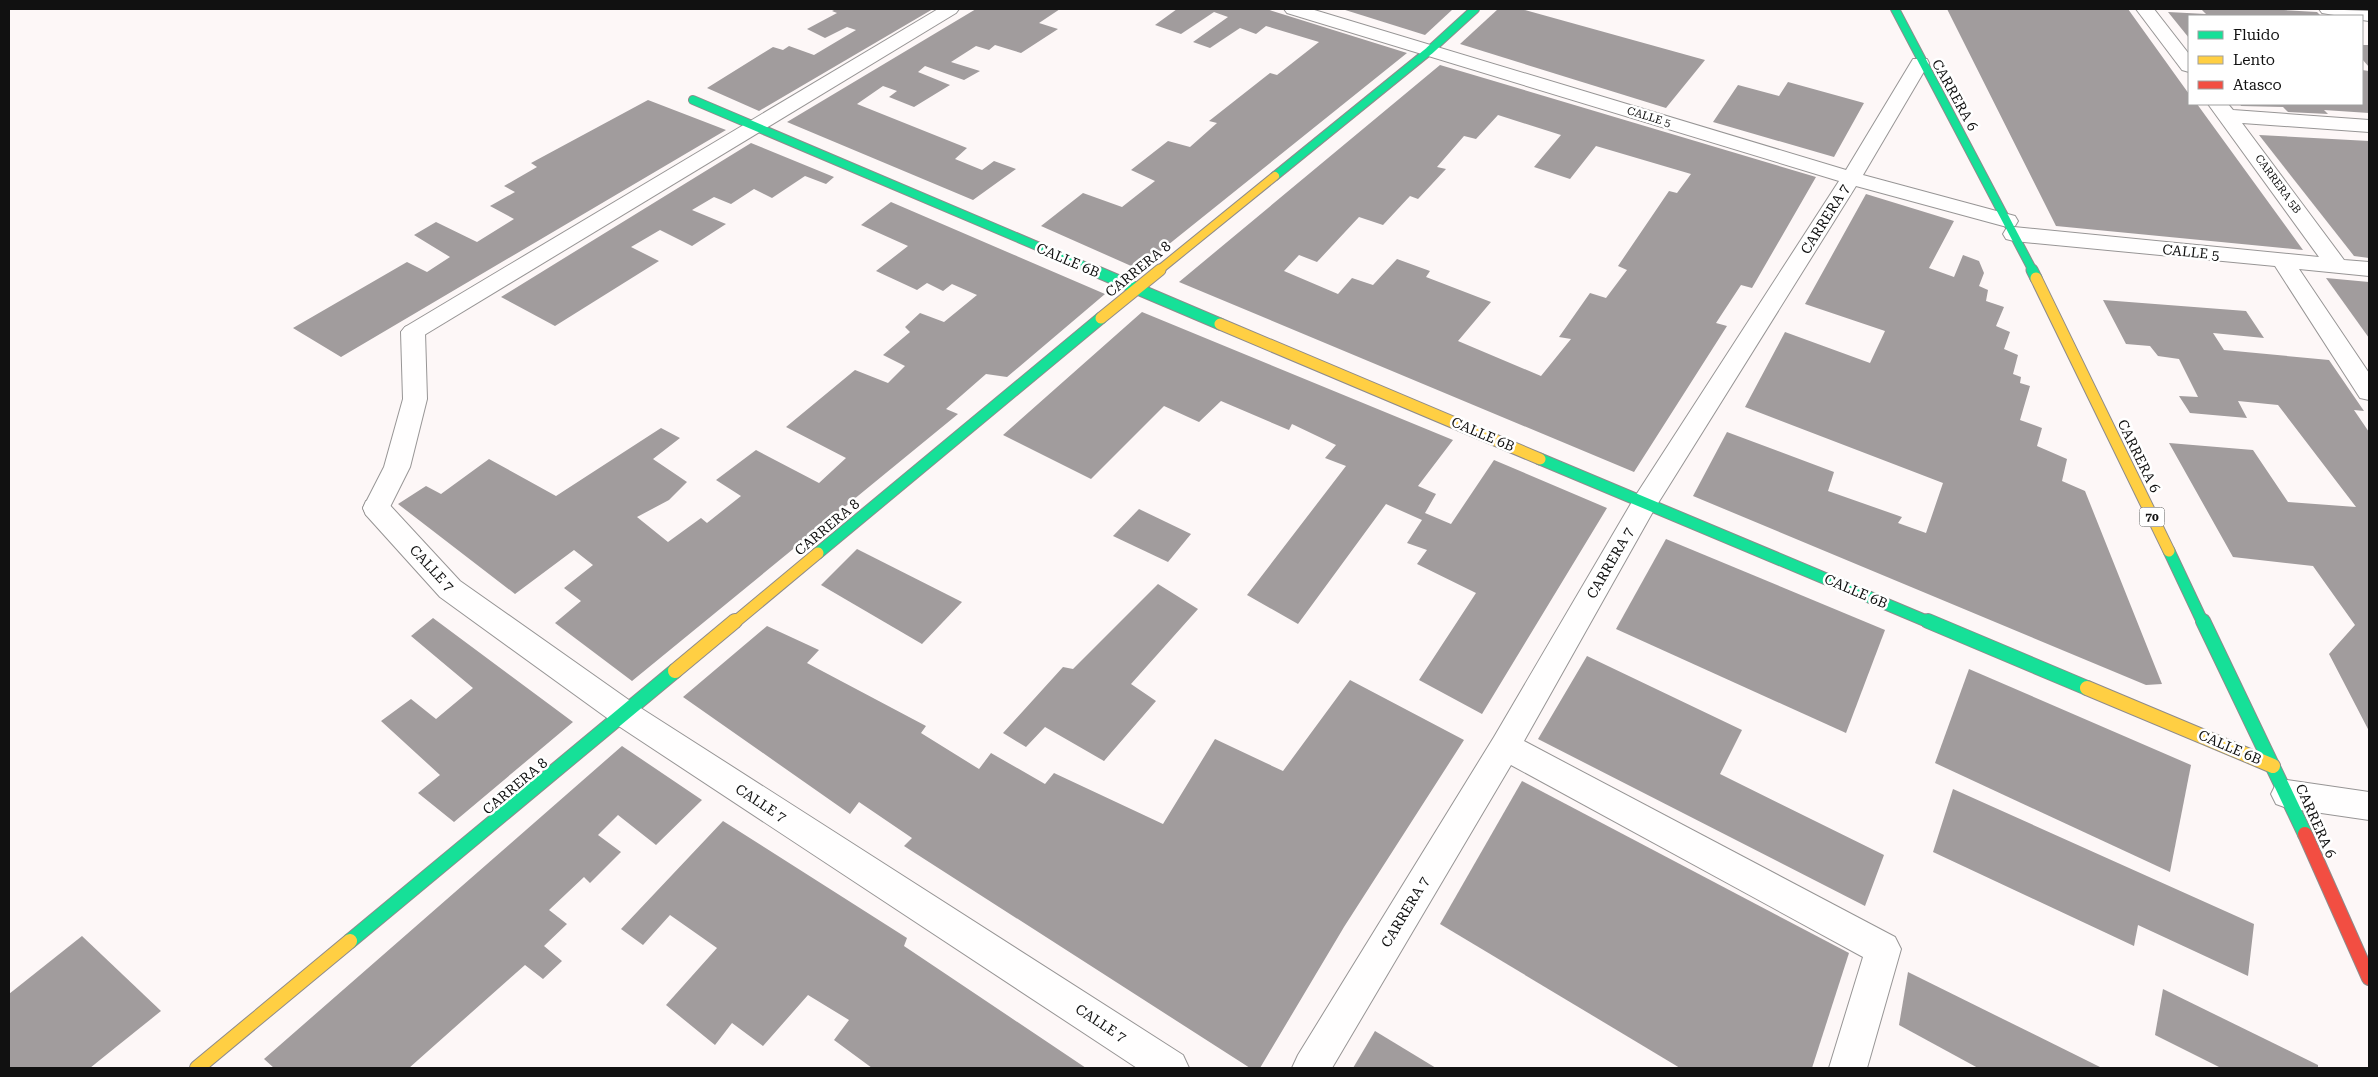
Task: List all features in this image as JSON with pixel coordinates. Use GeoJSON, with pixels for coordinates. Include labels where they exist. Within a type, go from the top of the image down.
{"type":"FeatureCollection","features":[{"type":"Feature","properties":{"kind":"street"},"geometry":{"type":"LineString","coordinates":[[756,125],[950,9]]}},
{"type":"Feature","properties":{"kind":"street","name":"CALLE 5"},"geometry":{"type":"LineString","coordinates":[[1293,9],[2010,228],[2283,261],[2369,269]]}},
{"type":"Feature","properties":{"kind":"street","name":"CARRERA 8"},"geometry":{"type":"LineString","coordinates":[[197,1068],[1136,289],[1429,51],[1475,9]]}},
{"type":"Feature","properties":{"kind":"street","name":"CARRERA 6"},"geometry":{"type":"LineString","coordinates":[[1895,9],[1920,63],[2010,228],[2288,794],[2369,978]]}},
{"type":"Feature","properties":{"kind":"street"},"geometry":{"type":"LineString","coordinates":[[2145,9],[2188,65]]}},
{"type":"Feature","properties":{"kind":"street"},"geometry":{"type":"LineString","coordinates":[[2328,9],[2369,16]]}},
{"type":"Feature","properties":{"kind":"street","name":"CARRERA 7"},"geometry":{"type":"LineString","coordinates":[[1311,1068],[1505,746],[1645,502],[1851,178],[1920,63]]}},
{"type":"Feature","properties":{"kind":"street","name":"CALLE 6B"},"geometry":{"type":"LineString","coordinates":[[693,100],[756,125],[1136,289],[2273,766]]}},
{"type":"Feature","properties":{"kind":"street"},"geometry":{"type":"LineString","coordinates":[[2223,110],[2369,126]]}},
{"type":"Feature","properties":{"kind":"street","name":"CARRERA 5B"},"geometry":{"type":"LineString","coordinates":[[2223,110],[2336,266]]}},
{"type":"Feature","properties":{"kind":"street","name":"CALLE 7"},"geometry":{"type":"LineString","coordinates":[[756,125],[412,332],[415,399],[397,467],[376,508],[450,589],[625,714],[1170,1068]]}},
{"type":"Feature","properties":{"kind":"street"},"geometry":{"type":"LineString","coordinates":[[2283,261],[2369,392]]}},
{"type":"Feature","properties":{"kind":"street"},"geometry":{"type":"LineString","coordinates":[[1505,746],[1883,949],[1848,1068]]}},
{"type":"Feature","properties":{"kind":"street"},"geometry":{"type":"LineString","coordinates":[[2288,794],[2369,806]]}},
{"type":"Feature","properties":{"kind":"building"},"geometry":{"type":"Polygon","coordinates":[[[836,9],[933,9],[759,111],[707,88],[773,47],[783,50],[789,46],[814,55],[856,30],[847,27],[825,38],[807,29],[837,13],[832,11],[836,9]]]}},
{"type":"Feature","properties":{"kind":"building"},"geometry":{"type":"Polygon","coordinates":[[[976,9],[1060,9],[1039,23],[1058,29],[1021,53],[995,45],[989,50],[976,46],[951,62],[980,71],[964,80],[925,66],[918,72],[950,85],[914,107],[889,97],[897,91],[883,86],[857,104],[967,148],[955,159],[982,170],[994,161],[1016,169],[973,200],[787,122],[976,9]]]}},
{"type":"Feature","properties":{"kind":"building"},"geometry":{"type":"Polygon","coordinates":[[[1177,9],[1266,9],[1407,53],[1138,269],[1041,226],[1083,193],[1122,207],[1155,181],[1131,170],[1168,141],[1190,147],[1217,123],[1209,121],[1270,73],[1277,75],[1319,42],[1266,26],[1256,34],[1240,28],[1210,48],[1193,42],[1228,17],[1214,12],[1181,34],[1155,25],[1177,9]]]}},
{"type":"Feature","properties":{"kind":"building"},"geometry":{"type":"Polygon","coordinates":[[[1342,9],[1453,9],[1425,35],[1342,9]]]}},
{"type":"Feature","properties":{"kind":"building"},"geometry":{"type":"Polygon","coordinates":[[[1498,9],[1521,9],[1705,60],[1666,108],[1460,44],[1498,9]]]}},
{"type":"Feature","properties":{"kind":"building"},"geometry":{"type":"Polygon","coordinates":[[[1947,9],[2128,9],[2188,93],[2188,105],[2198,105],[2303,250],[2056,226],[1947,9]]]}},
{"type":"Feature","properties":{"kind":"building"},"geometry":{"type":"Polygon","coordinates":[[[2201,9],[2267,9],[2317,12],[2320,15],[2188,15],[2188,37],[2168,12],[2206,14],[2201,9]]]}},
{"type":"Feature","properties":{"kind":"building"},"geometry":{"type":"Polygon","coordinates":[[[2363,45],[2369,45],[2369,67],[2363,60],[2363,45]]]}},
{"type":"Feature","properties":{"kind":"building"},"geometry":{"type":"Polygon","coordinates":[[[1440,65],[1816,177],[1752,288],[1741,285],[1716,323],[1727,326],[1634,472],[1179,282],[1440,65]],[[1498,115],[1476,139],[1464,136],[1437,167],[1446,169],[1418,199],[1410,196],[1383,225],[1359,217],[1317,262],[1299,255],[1284,271],[1338,294],[1352,278],[1373,285],[1397,259],[1430,271],[1426,277],[1491,302],[1458,341],[1541,376],[1571,339],[1559,337],[1590,293],[1606,298],[1627,270],[1618,266],[1669,191],[1677,193],[1691,174],[1596,146],[1570,179],[1534,167],[1561,135],[1498,115]]]}},
{"type":"Feature","properties":{"kind":"building"},"geometry":{"type":"Polygon","coordinates":[[[2363,70],[2369,71],[2369,113],[2324,110],[2328,114],[2288,112],[2283,107],[2241,106],[2363,105],[2363,70]]]}},
{"type":"Feature","properties":{"kind":"building"},"geometry":{"type":"Polygon","coordinates":[[[1788,82],[1864,103],[1834,157],[1713,122],[1738,85],[1779,96],[1788,82]]]}},
{"type":"Feature","properties":{"kind":"building"},"geometry":{"type":"Polygon","coordinates":[[[648,100],[726,130],[341,357],[293,328],[407,262],[427,272],[450,257],[414,235],[436,222],[477,242],[514,219],[490,206],[515,192],[504,186],[537,167],[531,163],[648,100]]]}},
{"type":"Feature","properties":{"kind":"building"},"geometry":{"type":"Polygon","coordinates":[[[2259,135],[2369,141],[2369,258],[2354,256],[2259,135]]]}},
{"type":"Feature","properties":{"kind":"building"},"geometry":{"type":"Polygon","coordinates":[[[751,143],[834,177],[826,184],[805,176],[772,198],[754,189],[731,204],[714,197],[692,210],[726,224],[692,246],[660,230],[631,247],[659,261],[555,326],[501,297],[751,143]]]}},
{"type":"Feature","properties":{"kind":"building"},"geometry":{"type":"Polygon","coordinates":[[[1866,194],[1954,221],[1929,268],[1954,277],[1963,255],[1979,261],[1984,273],[1979,286],[1988,290],[1986,301],[2004,307],[1996,326],[2010,332],[2004,349],[2018,355],[2013,374],[2021,377],[2020,383],[2030,386],[2020,420],[2042,428],[2037,446],[2067,459],[2062,481],[2085,491],[2162,684],[2146,685],[1693,496],[1727,432],[1834,472],[1828,491],[1902,517],[1898,523],[1926,533],[1943,483],[1745,407],[1785,332],[1870,363],[1885,331],[1805,304],[1866,194]]]}},
{"type":"Feature","properties":{"kind":"building"},"geometry":{"type":"Polygon","coordinates":[[[891,202],[1105,294],[1007,377],[986,374],[946,409],[958,414],[632,681],[555,623],[581,601],[564,588],[593,565],[574,550],[515,594],[398,504],[426,486],[441,494],[489,459],[556,496],[661,428],[680,438],[653,459],[687,482],[669,500],[637,517],[668,542],[701,518],[707,523],[741,496],[716,480],[756,450],[819,483],[846,458],[786,427],[855,370],[888,383],[905,366],[883,355],[910,332],[905,327],[920,313],[944,322],[977,295],[952,284],[943,291],[927,283],[917,290],[876,271],[908,246],[861,225],[891,202]]]}},
{"type":"Feature","properties":{"kind":"building"},"geometry":{"type":"Polygon","coordinates":[[[2326,278],[2369,282],[2369,338],[2326,278]]]}},
{"type":"Feature","properties":{"kind":"building"},"geometry":{"type":"Polygon","coordinates":[[[2103,300],[2246,311],[2264,338],[2213,333],[2224,350],[2329,360],[2364,411],[2354,410],[2369,432],[2369,731],[2329,654],[2355,625],[2313,566],[2233,557],[2169,443],[2253,450],[2288,502],[2356,507],[2278,405],[2238,401],[2247,418],[2190,413],[2179,396],[2198,397],[2179,359],[2158,356],[2150,346],[2126,344],[2103,300]]]}},
{"type":"Feature","properties":{"kind":"building"},"geometry":{"type":"Polygon","coordinates":[[[1142,312],[1453,440],[1418,486],[1436,494],[1425,513],[1451,524],[1494,460],[1607,508],[1482,714],[1419,680],[1476,593],[1417,564],[1427,550],[1407,543],[1422,520],[1386,504],[1298,624],[1247,595],[1346,466],[1325,458],[1336,445],[1292,424],[1289,430],[1221,401],[1199,422],[1164,406],[1091,479],[1003,435],[1142,312]]]}},
{"type":"Feature","properties":{"kind":"building"},"geometry":{"type":"Polygon","coordinates":[[[1139,509],[1191,534],[1168,562],[1113,536],[1139,509]]]}},
{"type":"Feature","properties":{"kind":"building"},"geometry":{"type":"Polygon","coordinates":[[[1666,539],[1885,630],[1846,733],[1616,629],[1666,539]]]}},
{"type":"Feature","properties":{"kind":"building"},"geometry":{"type":"Polygon","coordinates":[[[857,549],[962,602],[922,644],[821,585],[857,549]]]}},
{"type":"Feature","properties":{"kind":"building"},"geometry":{"type":"Polygon","coordinates":[[[1158,584],[1198,609],[1131,684],[1156,701],[1104,761],[1045,727],[1026,747],[1003,733],[1063,667],[1073,669],[1158,584]]]}},
{"type":"Feature","properties":{"kind":"building"},"geometry":{"type":"Polygon","coordinates":[[[433,618],[573,722],[454,822],[418,793],[440,775],[381,721],[411,699],[436,719],[473,688],[411,636],[433,618]]]}},
{"type":"Feature","properties":{"kind":"building"},"geometry":{"type":"Polygon","coordinates":[[[767,626],[819,650],[807,663],[926,726],[921,733],[979,769],[991,753],[1045,784],[1054,773],[1163,824],[1215,739],[1283,771],[1350,680],[1464,740],[1344,927],[1260,1068],[1250,1068],[904,846],[912,838],[859,802],[850,814],[683,697],[767,626]]]}},
{"type":"Feature","properties":{"kind":"building"},"geometry":{"type":"Polygon","coordinates":[[[1587,656],[1742,730],[1720,774],[1884,855],[1865,906],[1538,739],[1587,656]]]}},
{"type":"Feature","properties":{"kind":"building"},"geometry":{"type":"Polygon","coordinates":[[[1969,669],[2191,765],[2170,872],[1935,763],[1969,669]]]}},
{"type":"Feature","properties":{"kind":"building"},"geometry":{"type":"Polygon","coordinates":[[[622,746],[702,800],[656,845],[618,815],[598,835],[621,852],[590,883],[584,877],[549,910],[567,924],[544,946],[562,961],[543,979],[525,965],[409,1068],[274,1068],[264,1059],[622,746]]]}},
{"type":"Feature","properties":{"kind":"building"},"geometry":{"type":"Polygon","coordinates":[[[1522,781],[1849,953],[1812,1068],[1680,1068],[1440,924],[1522,781]]]}},
{"type":"Feature","properties":{"kind":"building"},"geometry":{"type":"Polygon","coordinates":[[[1953,789],[2254,924],[2248,976],[2138,925],[2134,946],[1933,852],[1953,789]]]}},
{"type":"Feature","properties":{"kind":"building"},"geometry":{"type":"Polygon","coordinates":[[[723,821],[907,938],[904,946],[1086,1068],[872,1068],[834,1040],[849,1020],[808,995],[763,1046],[732,1023],[715,1045],[666,1005],[717,948],[670,915],[643,945],[621,929],[723,821]]]}},
{"type":"Feature","properties":{"kind":"building"},"geometry":{"type":"Polygon","coordinates":[[[82,936],[161,1011],[90,1068],[9,1068],[9,994],[82,936]]]}},
{"type":"Feature","properties":{"kind":"building"},"geometry":{"type":"Polygon","coordinates":[[[1908,972],[2102,1068],[1978,1068],[1899,1025],[1908,972]]]}},
{"type":"Feature","properties":{"kind":"building"},"geometry":{"type":"Polygon","coordinates":[[[2163,989],[2318,1065],[2318,1068],[2221,1068],[2155,1035],[2163,989]]]}},
{"type":"Feature","properties":{"kind":"building"},"geometry":{"type":"Polygon","coordinates":[[[1375,1031],[1436,1068],[1353,1068],[1375,1031]]]}},
{"type":"Feature","properties":{"kind":"traffic: fast"},"geometry":{"type":"LineString","coordinates":[[1275,176],[1429,51],[1475,9]]}},
{"type":"Feature","properties":{"kind":"traffic: fast"},"geometry":{"type":"LineString","coordinates":[[1895,9],[2036,278]]}},
{"type":"Feature","properties":{"kind":"traffic: fast"},"geometry":{"type":"LineString","coordinates":[[693,100],[1220,324]]}},
{"type":"Feature","properties":{"kind":"traffic: fast"},"geometry":{"type":"LineString","coordinates":[[818,553],[1101,318]]}},
{"type":"Feature","properties":{"kind":"traffic: fast"},"geometry":{"type":"LineString","coordinates":[[1540,459],[2087,688]]}},
{"type":"Feature","properties":{"kind":"traffic: fast"},"geometry":{"type":"LineString","coordinates":[[2169,551],[2305,834]]}},
{"type":"Feature","properties":{"kind":"traffic: fast"},"geometry":{"type":"LineString","coordinates":[[350,941],[675,671]]}},
{"type":"Feature","properties":{"kind":"traffic: slow"},"geometry":{"type":"LineString","coordinates":[[1101,318],[1275,176]]}},
{"type":"Feature","properties":{"kind":"traffic: slow"},"geometry":{"type":"LineString","coordinates":[[2036,278],[2169,551]]}},
{"type":"Feature","properties":{"kind":"traffic: slow"},"geometry":{"type":"LineString","coordinates":[[1220,324],[1540,459]]}},
{"type":"Feature","properties":{"kind":"traffic: slow"},"geometry":{"type":"LineString","coordinates":[[675,671],[818,553]]}},
{"type":"Feature","properties":{"kind":"traffic: slow"},"geometry":{"type":"LineString","coordinates":[[2087,688],[2273,766]]}},
{"type":"Feature","properties":{"kind":"traffic: slow"},"geometry":{"type":"LineString","coordinates":[[197,1068],[350,941]]}},
{"type":"Feature","properties":{"kind":"traffic: jam"},"geometry":{"type":"LineString","coordinates":[[2305,834],[2369,978]]}}]}
